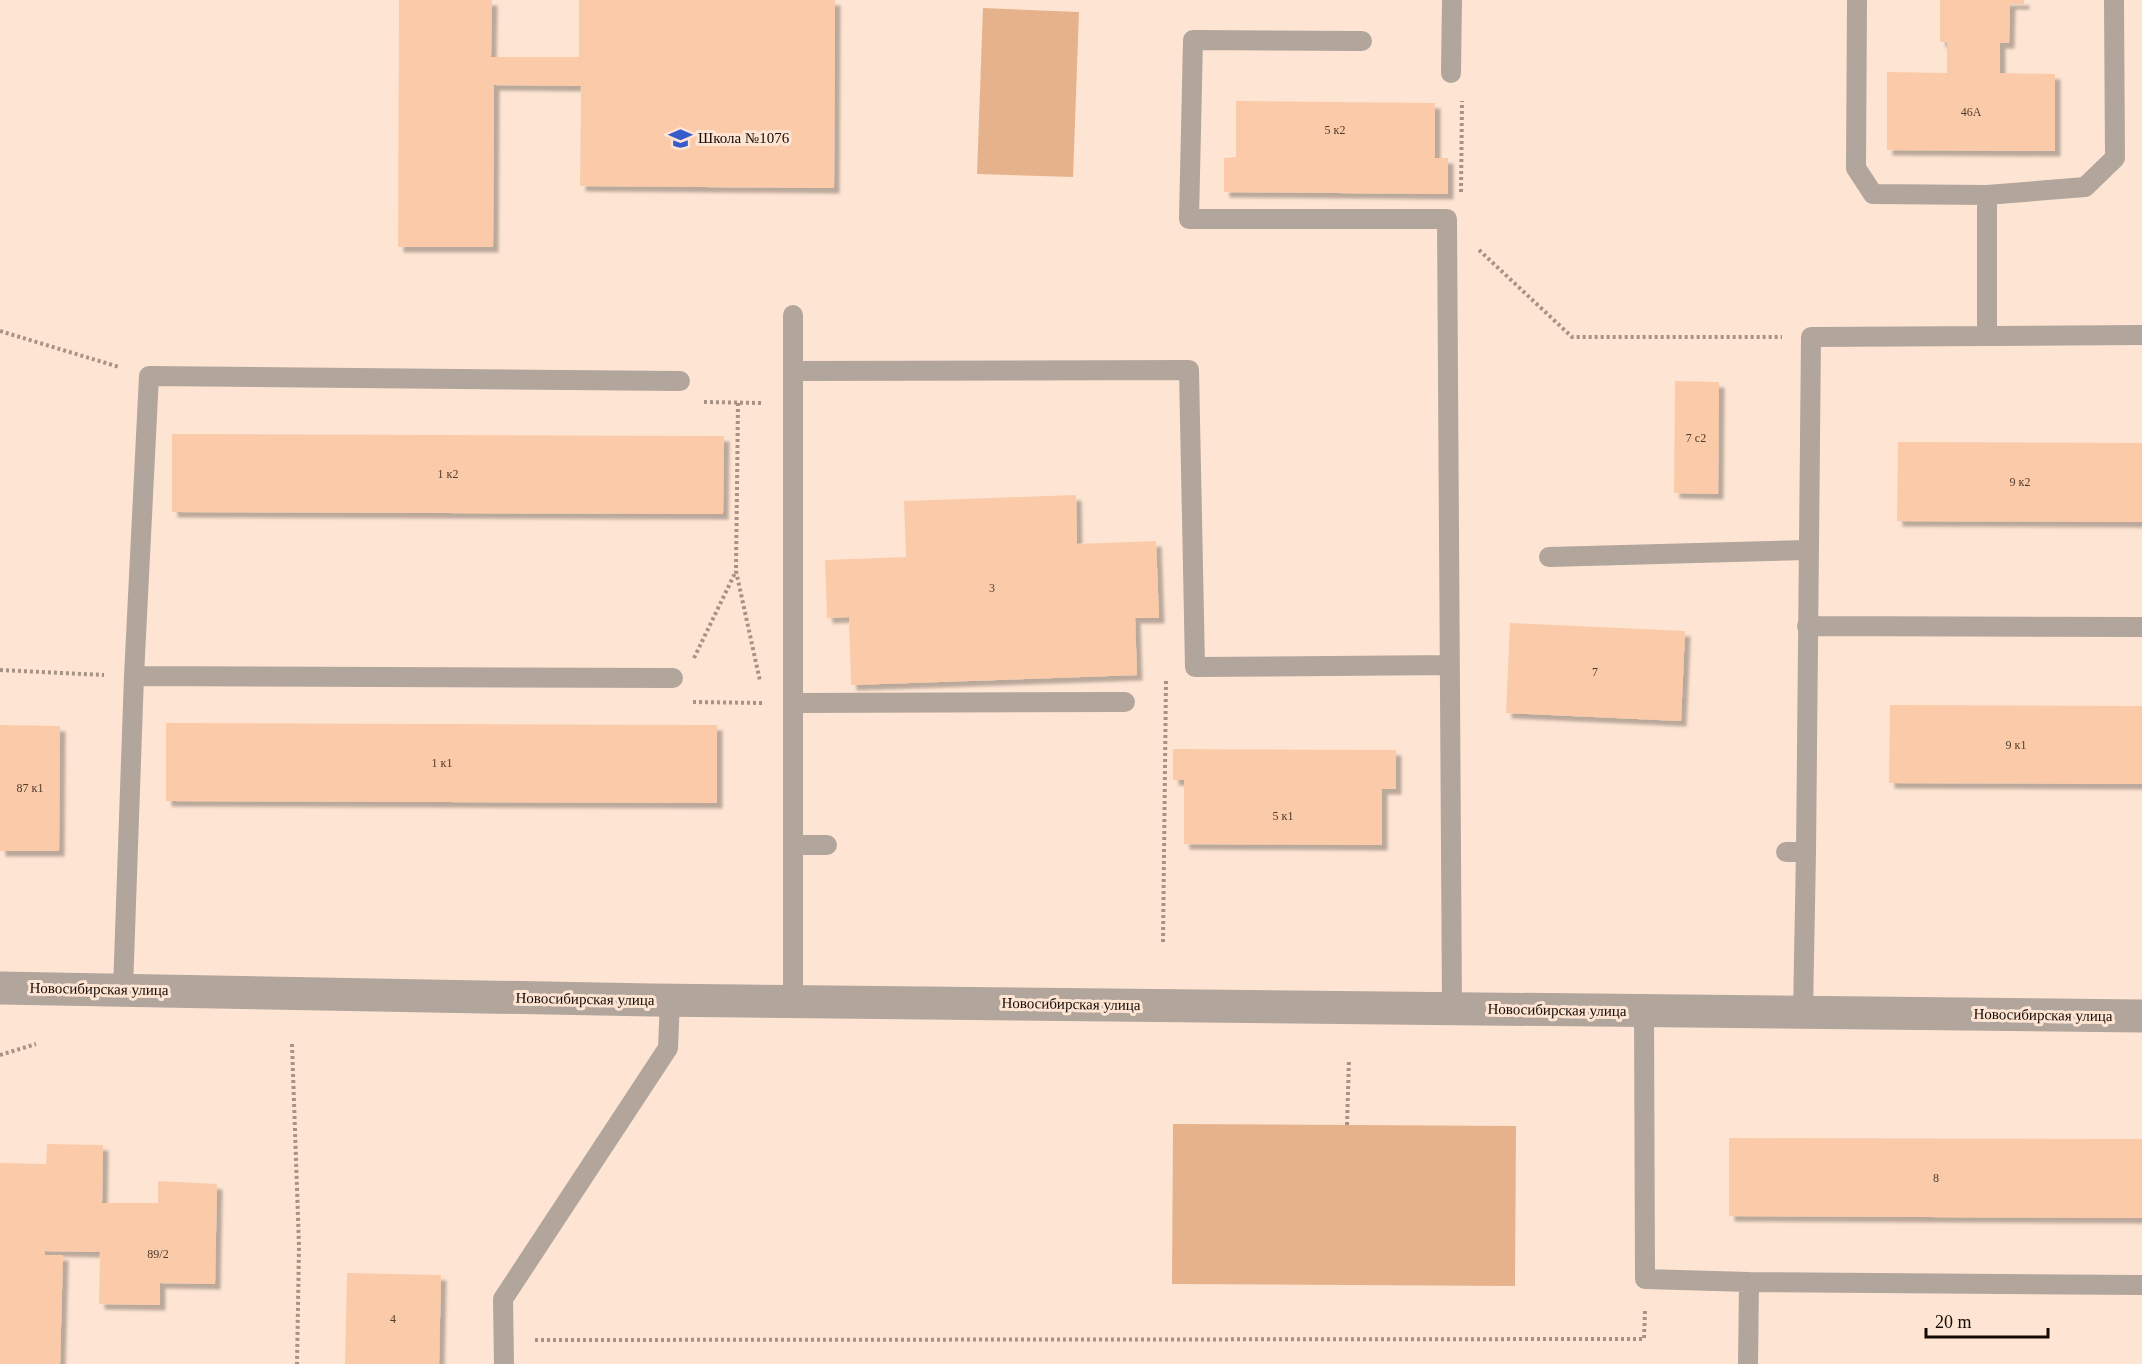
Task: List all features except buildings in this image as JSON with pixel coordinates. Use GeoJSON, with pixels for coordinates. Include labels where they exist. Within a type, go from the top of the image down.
{"type":"FeatureCollection","features":[{"type":"Feature","properties":{"kind":"street","name":"Новосибирская улица"},"geometry":{"type":"LineString","coordinates":[[0,988],[670,1000],[2142,1016]]}},
{"type":"Feature","properties":{"kind":"lane"},"geometry":{"type":"LineString","coordinates":[[1451,73],[1452,0]]}},
{"type":"Feature","properties":{"kind":"lane"},"geometry":{"type":"LineString","coordinates":[[1857,0],[1856,168],[1872,194],[1987,195],[2085,187],[2115,158],[2114,0]]}},
{"type":"Feature","properties":{"kind":"lane"},"geometry":{"type":"LineString","coordinates":[[1362,41],[1193,40],[1189,219],[1447,219],[1452,1008]]}},
{"type":"Feature","properties":{"kind":"lane"},"geometry":{"type":"LineString","coordinates":[[1987,195],[1987,336]]}},
{"type":"Feature","properties":{"kind":"lane"},"geometry":{"type":"LineString","coordinates":[[793,315],[793,1001]]}},
{"type":"Feature","properties":{"kind":"lane"},"geometry":{"type":"LineString","coordinates":[[1803,1012],[1796,852],[1807,626],[1811,337],[2142,335]]}},
{"type":"Feature","properties":{"kind":"lane"},"geometry":{"type":"LineString","coordinates":[[793,371],[1189,370],[1195,667],[1450,665]]}},
{"type":"Feature","properties":{"kind":"lane"},"geometry":{"type":"LineString","coordinates":[[123,990],[134,676],[149,376],[680,381]]}},
{"type":"Feature","properties":{"kind":"lane"},"geometry":{"type":"LineString","coordinates":[[1549,557],[1808,550]]}},
{"type":"Feature","properties":{"kind":"lane"},"geometry":{"type":"LineString","coordinates":[[1807,626],[2142,627]]}},
{"type":"Feature","properties":{"kind":"lane"},"geometry":{"type":"LineString","coordinates":[[134,676],[673,678]]}},
{"type":"Feature","properties":{"kind":"lane"},"geometry":{"type":"LineString","coordinates":[[793,703],[1125,702]]}},
{"type":"Feature","properties":{"kind":"lane"},"geometry":{"type":"LineString","coordinates":[[794,845],[827,845]]}},
{"type":"Feature","properties":{"kind":"lane"},"geometry":{"type":"LineString","coordinates":[[504,1364],[503,1299],[668,1048],[670,1000]]}},
{"type":"Feature","properties":{"kind":"lane"},"geometry":{"type":"LineString","coordinates":[[1644,1011],[1645,1279],[2142,1285]]}},
{"type":"Feature","properties":{"kind":"lane"},"geometry":{"type":"LineString","coordinates":[[1748,1364],[1749,1282]]}},
{"type":"Feature","properties":{"kind":"path"},"geometry":{"type":"LineString","coordinates":[[1451,73],[1462,91],[1461,203],[1447,219],[1572,337],[1811,337]]}},
{"type":"Feature","properties":{"kind":"path"},"geometry":{"type":"LineString","coordinates":[[0,331],[149,376]]}},
{"type":"Feature","properties":{"kind":"path"},"geometry":{"type":"LineString","coordinates":[[703,402],[793,403]]}},
{"type":"Feature","properties":{"kind":"path"},"geometry":{"type":"LineString","coordinates":[[738,403],[736,571],[765,703]]}},
{"type":"Feature","properties":{"kind":"path"},"geometry":{"type":"LineString","coordinates":[[692,662],[736,571]]}},
{"type":"Feature","properties":{"kind":"path"},"geometry":{"type":"LineString","coordinates":[[0,669],[70,673]]}},
{"type":"Feature","properties":{"kind":"path"},"geometry":{"type":"LineString","coordinates":[[1163,942],[1166,681]]}},
{"type":"Feature","properties":{"kind":"path"},"geometry":{"type":"LineString","coordinates":[[0,1055],[36,1044]]}},
{"type":"Feature","properties":{"kind":"path"},"geometry":{"type":"LineString","coordinates":[[292,1044],[299,1246],[297,1364]]}},
{"type":"Feature","properties":{"kind":"path"},"geometry":{"type":"LineString","coordinates":[[1347,1125],[1349,1059]]}},
{"type":"Feature","properties":{"kind":"path"},"geometry":{"type":"LineString","coordinates":[[504,1340],[1644,1339],[1645,1279]]}},
{"type":"Feature","properties":{"kind":"shaded area"},"geometry":{"type":"Polygon","coordinates":[[[983,8],[1079,12],[1073,177],[977,174],[983,8]]]}},
{"type":"Feature","properties":{"kind":"shaded area"},"geometry":{"type":"Polygon","coordinates":[[[1173,1124],[1516,1126],[1515,1286],[1172,1284],[1173,1124]]]}},
{"type":"Feature","properties":{"kind":"place","name":"Школа №1076"},"geometry":{"type":"Point","coordinates":[680,138]}}]}
